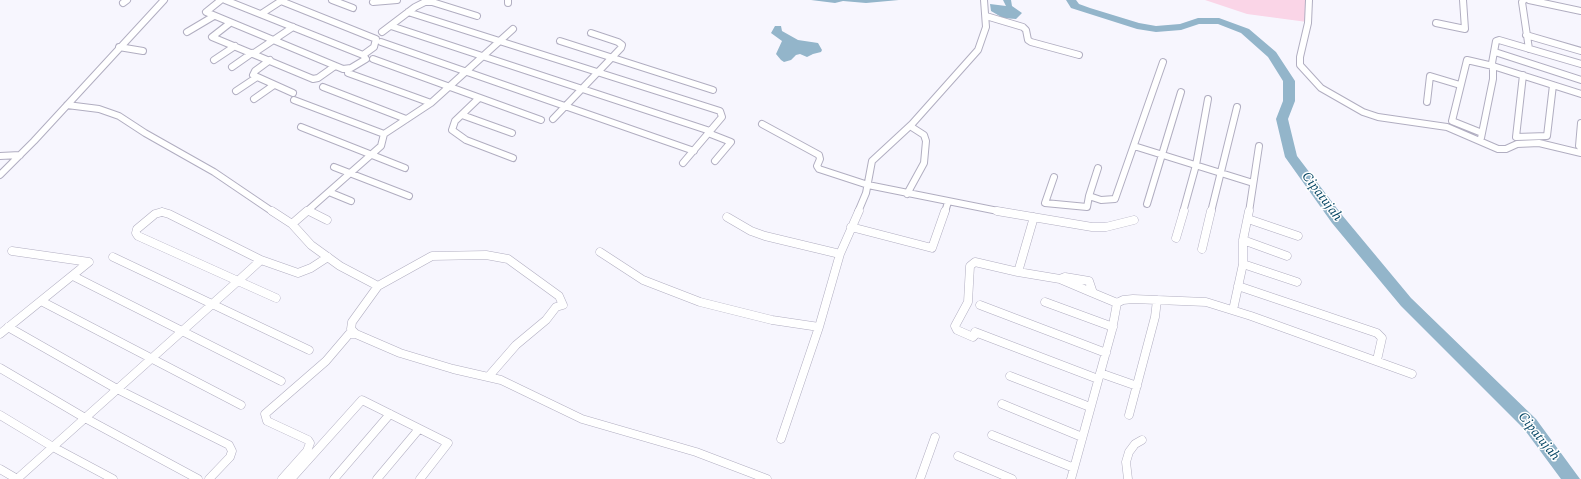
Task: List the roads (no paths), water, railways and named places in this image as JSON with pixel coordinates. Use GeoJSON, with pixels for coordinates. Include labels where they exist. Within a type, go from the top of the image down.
{"type":"FeatureCollection","features":[{"type":"Feature","properties":{"kind":"street"},"geometry":{"type":"LineString","coordinates":[[0,175],[164,0]]}},
{"type":"Feature","properties":{"kind":"street"},"geometry":{"type":"LineString","coordinates":[[221,0],[206,11],[230,23],[335,66],[343,69],[351,68],[366,58],[363,55],[225,0]]}},
{"type":"Feature","properties":{"kind":"street"},"geometry":{"type":"LineString","coordinates":[[332,0],[350,7],[350,0]]}},
{"type":"Feature","properties":{"kind":"street"},"geometry":{"type":"LineString","coordinates":[[374,0],[373,2],[397,0]]}},
{"type":"Feature","properties":{"kind":"street"},"geometry":{"type":"LineString","coordinates":[[781,439],[819,327],[840,254],[868,185],[869,171],[875,157],[910,126],[978,50],[985,32],[986,16],[984,0]]}},
{"type":"Feature","properties":{"kind":"street"},"geometry":{"type":"LineString","coordinates":[[1309,0],[1308,23],[1300,57],[1300,65],[1321,88],[1363,112],[1378,117],[1447,127],[1498,149],[1506,149],[1517,144],[1539,144],[1581,153]]}},
{"type":"Feature","properties":{"kind":"street"},"geometry":{"type":"LineString","coordinates":[[1436,23],[1465,29],[1463,0]]}},
{"type":"Feature","properties":{"kind":"street"},"geometry":{"type":"LineString","coordinates":[[1524,0],[1522,2],[1529,49]]}},
{"type":"Feature","properties":{"kind":"street"},"geometry":{"type":"LineString","coordinates":[[1529,0],[1581,11]]}},
{"type":"Feature","properties":{"kind":"street"},"geometry":{"type":"LineString","coordinates":[[261,14],[283,1],[376,39],[374,47],[363,55]]}},
{"type":"Feature","properties":{"kind":"street"},"geometry":{"type":"LineString","coordinates":[[382,32],[419,4],[429,2],[477,16]]}},
{"type":"Feature","properties":{"kind":"street"},"geometry":{"type":"LineString","coordinates":[[408,12],[720,111],[722,117],[683,163]]}},
{"type":"Feature","properties":{"kind":"street"},"geometry":{"type":"LineString","coordinates":[[187,32],[214,16]]}},
{"type":"Feature","properties":{"kind":"street"},"geometry":{"type":"LineString","coordinates":[[986,16],[1023,27],[1026,30],[1028,40],[1031,42],[1079,55]]}},
{"type":"Feature","properties":{"kind":"street"},"geometry":{"type":"LineString","coordinates":[[230,23],[212,37],[270,60],[312,79],[318,78],[335,66]]}},
{"type":"Feature","properties":{"kind":"street"},"geometry":{"type":"LineString","coordinates":[[391,26],[709,132],[731,142],[715,161]]}},
{"type":"Feature","properties":{"kind":"street"},"geometry":{"type":"LineString","coordinates":[[232,66],[293,27]]}},
{"type":"Feature","properties":{"kind":"street"},"geometry":{"type":"LineString","coordinates":[[292,224],[381,146],[384,134],[431,103],[513,29]]}},
{"type":"Feature","properties":{"kind":"street"},"geometry":{"type":"LineString","coordinates":[[553,119],[621,48],[622,45],[610,38],[591,32]]}},
{"type":"Feature","properties":{"kind":"street"},"geometry":{"type":"LineString","coordinates":[[1526,35],[1581,51]]}},
{"type":"Feature","properties":{"kind":"street"},"geometry":{"type":"LineString","coordinates":[[1581,64],[1499,40],[1496,41],[1492,66],[1492,79],[1481,135],[1452,121],[1467,60],[1492,66],[1523,75],[1581,94]]}},
{"type":"Feature","properties":{"kind":"street"},"geometry":{"type":"LineString","coordinates":[[560,41],[713,90]]}},
{"type":"Feature","properties":{"kind":"street"},"geometry":{"type":"LineString","coordinates":[[381,42],[694,151]]}},
{"type":"Feature","properties":{"kind":"street"},"geometry":{"type":"LineString","coordinates":[[214,60],[235,46]]}},
{"type":"Feature","properties":{"kind":"street"},"geometry":{"type":"LineString","coordinates":[[119,47],[143,51]]}},
{"type":"Feature","properties":{"kind":"street"},"geometry":{"type":"LineString","coordinates":[[1495,52],[1581,80]]}},
{"type":"Feature","properties":{"kind":"street"},"geometry":{"type":"LineString","coordinates":[[373,59],[449,88],[541,120]]}},
{"type":"Feature","properties":{"kind":"street"},"geometry":{"type":"LineString","coordinates":[[270,60],[253,73],[253,76],[274,85],[294,97],[384,134]]}},
{"type":"Feature","properties":{"kind":"street"},"geometry":{"type":"LineString","coordinates":[[1089,196],[1101,200],[1115,199],[1163,62]]}},
{"type":"Feature","properties":{"kind":"street"},"geometry":{"type":"LineString","coordinates":[[348,73],[431,103]]}},
{"type":"Feature","properties":{"kind":"street"},"geometry":{"type":"LineString","coordinates":[[1523,75],[1516,137],[1547,136],[1553,85]]}},
{"type":"Feature","properties":{"kind":"street"},"geometry":{"type":"LineString","coordinates":[[1427,102],[1430,76],[1460,85]]}},
{"type":"Feature","properties":{"kind":"street"},"geometry":{"type":"LineString","coordinates":[[236,91],[257,77]]}},
{"type":"Feature","properties":{"kind":"street"},"geometry":{"type":"LineString","coordinates":[[254,99],[274,85]]}},
{"type":"Feature","properties":{"kind":"street"},"geometry":{"type":"LineString","coordinates":[[323,86],[406,119]]}},
{"type":"Feature","properties":{"kind":"street"},"geometry":{"type":"LineString","coordinates":[[1147,204],[1160,157],[1163,155],[1181,92]]}},
{"type":"Feature","properties":{"kind":"street"},"geometry":{"type":"LineString","coordinates":[[479,98],[455,121],[452,130],[458,136],[513,158]]}},
{"type":"Feature","properties":{"kind":"street"},"geometry":{"type":"LineString","coordinates":[[1176,238],[1196,165],[1208,99]]}},
{"type":"Feature","properties":{"kind":"street"},"geometry":{"type":"LineString","coordinates":[[67,105],[99,109],[119,116],[145,133],[214,172],[292,224],[311,245],[328,257],[378,286]]}},
{"type":"Feature","properties":{"kind":"street"},"geometry":{"type":"LineString","coordinates":[[1202,249],[1237,107]]}},
{"type":"Feature","properties":{"kind":"street"},"geometry":{"type":"LineString","coordinates":[[462,114],[512,133]]}},
{"type":"Feature","properties":{"kind":"street"},"geometry":{"type":"LineString","coordinates":[[1581,123],[1579,146],[1581,148]]}},
{"type":"Feature","properties":{"kind":"street"},"geometry":{"type":"LineString","coordinates":[[762,124],[819,155],[820,159],[817,166],[819,169],[868,185],[948,202],[1092,227],[1112,226],[1134,220]]}},
{"type":"Feature","properties":{"kind":"street"},"geometry":{"type":"LineString","coordinates":[[907,194],[924,163],[926,141],[924,135],[910,126]]}},
{"type":"Feature","properties":{"kind":"street"},"geometry":{"type":"LineString","coordinates":[[301,127],[405,168]]}},
{"type":"Feature","properties":{"kind":"street"},"geometry":{"type":"LineString","coordinates":[[1134,146],[1254,183]]}},
{"type":"Feature","properties":{"kind":"street"},"geometry":{"type":"LineString","coordinates":[[1233,310],[1243,264],[1243,240],[1248,220],[1259,146]]}},
{"type":"Feature","properties":{"kind":"street"},"geometry":{"type":"LineString","coordinates":[[0,156],[20,155]]}},
{"type":"Feature","properties":{"kind":"street"},"geometry":{"type":"LineString","coordinates":[[334,167],[409,196]]}},
{"type":"Feature","properties":{"kind":"street"},"geometry":{"type":"LineString","coordinates":[[1054,177],[1045,203],[1087,207],[1098,168]]}},
{"type":"Feature","properties":{"kind":"street"},"geometry":{"type":"LineString","coordinates":[[329,192],[351,201]]}},
{"type":"Feature","properties":{"kind":"street"},"geometry":{"type":"LineString","coordinates":[[851,227],[932,248],[948,202]]}},
{"type":"Feature","properties":{"kind":"street"},"geometry":{"type":"LineString","coordinates":[[308,210],[327,220]]}},
{"type":"Feature","properties":{"kind":"street"},"geometry":{"type":"LineString","coordinates":[[276,298],[138,236],[136,231],[155,214],[164,212],[261,260],[298,273],[310,268],[328,257]]}},
{"type":"Feature","properties":{"kind":"street"},"geometry":{"type":"LineString","coordinates":[[727,217],[751,231],[765,236],[840,254]]}},
{"type":"Feature","properties":{"kind":"street"},"geometry":{"type":"LineString","coordinates":[[1018,272],[1034,217]]}},
{"type":"Feature","properties":{"kind":"street"},"geometry":{"type":"LineString","coordinates":[[1248,220],[1298,236]]}},
{"type":"Feature","properties":{"kind":"street"},"geometry":{"type":"LineString","coordinates":[[1243,240],[1287,256]]}},
{"type":"Feature","properties":{"kind":"street"},"geometry":{"type":"LineString","coordinates":[[0,334],[73,276],[87,264],[88,261],[12,251]]}},
{"type":"Feature","properties":{"kind":"street"},"geometry":{"type":"LineString","coordinates":[[600,252],[643,280],[700,302],[772,320],[819,327]]}},
{"type":"Feature","properties":{"kind":"street"},"geometry":{"type":"LineString","coordinates":[[489,376],[516,345],[546,320],[556,307],[563,305],[559,296],[513,261],[503,257],[486,255],[429,257],[378,286],[352,322],[351,329],[356,334],[416,359],[453,369],[489,376],[514,385],[582,419],[696,452],[767,479]]}},
{"type":"Feature","properties":{"kind":"street"},"geometry":{"type":"LineString","coordinates":[[113,257],[308,350]]}},
{"type":"Feature","properties":{"kind":"street"},"geometry":{"type":"LineString","coordinates":[[0,469],[17,479],[261,260]]}},
{"type":"Feature","properties":{"kind":"street"},"geometry":{"type":"LineString","coordinates":[[1137,386],[1099,376],[974,332],[972,337],[957,330],[955,326],[968,302],[970,266],[975,262],[1018,272],[1060,279],[1062,282],[1118,303],[1127,299],[1206,302],[1377,360],[1412,374]]}},
{"type":"Feature","properties":{"kind":"street"},"geometry":{"type":"LineString","coordinates":[[1243,264],[1297,282]]}},
{"type":"Feature","properties":{"kind":"street"},"geometry":{"type":"LineString","coordinates":[[73,276],[281,381]]}},
{"type":"Feature","properties":{"kind":"street"},"geometry":{"type":"LineString","coordinates":[[1238,286],[1377,333],[1382,338],[1377,360]]}},
{"type":"Feature","properties":{"kind":"street"},"geometry":{"type":"LineString","coordinates":[[1129,415],[1155,317],[1157,300]]}},
{"type":"Feature","properties":{"kind":"street"},"geometry":{"type":"LineString","coordinates":[[41,301],[241,405]]}},
{"type":"Feature","properties":{"kind":"street"},"geometry":{"type":"LineString","coordinates":[[1045,302],[1113,327]]}},
{"type":"Feature","properties":{"kind":"street"},"geometry":{"type":"LineString","coordinates":[[1070,479],[1106,353],[1118,303]]}},
{"type":"Feature","properties":{"kind":"street"},"geometry":{"type":"LineString","coordinates":[[980,305],[1106,353]]}},
{"type":"Feature","properties":{"kind":"street"},"geometry":{"type":"LineString","coordinates":[[8,328],[117,389],[229,445],[232,451],[230,457],[209,479]]}},
{"type":"Feature","properties":{"kind":"street"},"geometry":{"type":"LineString","coordinates":[[282,479],[307,451],[310,443],[308,440],[267,421],[265,414],[326,361],[349,334],[356,334]]}},
{"type":"Feature","properties":{"kind":"street"},"geometry":{"type":"LineString","coordinates":[[0,368],[85,418],[198,479]]}},
{"type":"Feature","properties":{"kind":"street"},"geometry":{"type":"LineString","coordinates":[[1010,376],[1090,407]]}},
{"type":"Feature","properties":{"kind":"street"},"geometry":{"type":"LineString","coordinates":[[291,479],[362,400],[448,443],[420,479]]}},
{"type":"Feature","properties":{"kind":"street"},"geometry":{"type":"LineString","coordinates":[[1002,404],[1082,437]]}},
{"type":"Feature","properties":{"kind":"street"},"geometry":{"type":"LineString","coordinates":[[334,479],[390,414]]}},
{"type":"Feature","properties":{"kind":"street"},"geometry":{"type":"LineString","coordinates":[[0,415],[53,447],[113,479]]}},
{"type":"Feature","properties":{"kind":"street"},"geometry":{"type":"LineString","coordinates":[[377,479],[419,429]]}},
{"type":"Feature","properties":{"kind":"street"},"geometry":{"type":"LineString","coordinates":[[992,435],[1074,468]]}},
{"type":"Feature","properties":{"kind":"street"},"geometry":{"type":"LineString","coordinates":[[920,479],[935,437]]}},
{"type":"Feature","properties":{"kind":"street"},"geometry":{"type":"LineString","coordinates":[[1128,479],[1126,462],[1129,452],[1135,444],[1142,440]]}},
{"type":"Feature","properties":{"kind":"street"},"geometry":{"type":"LineString","coordinates":[[958,456],[1012,479]]}},
{"type":"Feature","properties":{"kind":"water"},"geometry":{"type":"Polygon","coordinates":[[[811,0],[899,0],[866,3],[843,1],[835,3],[811,0]]]}},
{"type":"Feature","properties":{"kind":"water"},"geometry":{"type":"Polygon","coordinates":[[[1003,0],[1011,0],[1012,6],[1022,13],[1016,19],[1003,18],[991,11],[990,4],[1006,6],[1003,0]]]}},
{"type":"Feature","properties":{"kind":"water"},"geometry":{"type":"Polygon","coordinates":[[[775,26],[781,26],[782,31],[798,40],[818,43],[822,50],[821,52],[807,57],[800,54],[796,55],[791,60],[784,62],[776,54],[782,41],[771,33],[775,26]]]}},
{"type":"Feature","properties":{"kind":"waterway","name":"Cipatujah"},"geometry":{"type":"LineString","coordinates":[[1071,0],[1075,6],[1086,10],[1137,26],[1156,29],[1181,27],[1198,21],[1219,21],[1245,31],[1272,55],[1289,81],[1289,101],[1282,119],[1291,157],[1337,219],[1406,302],[1530,424],[1571,479]]}}]}
